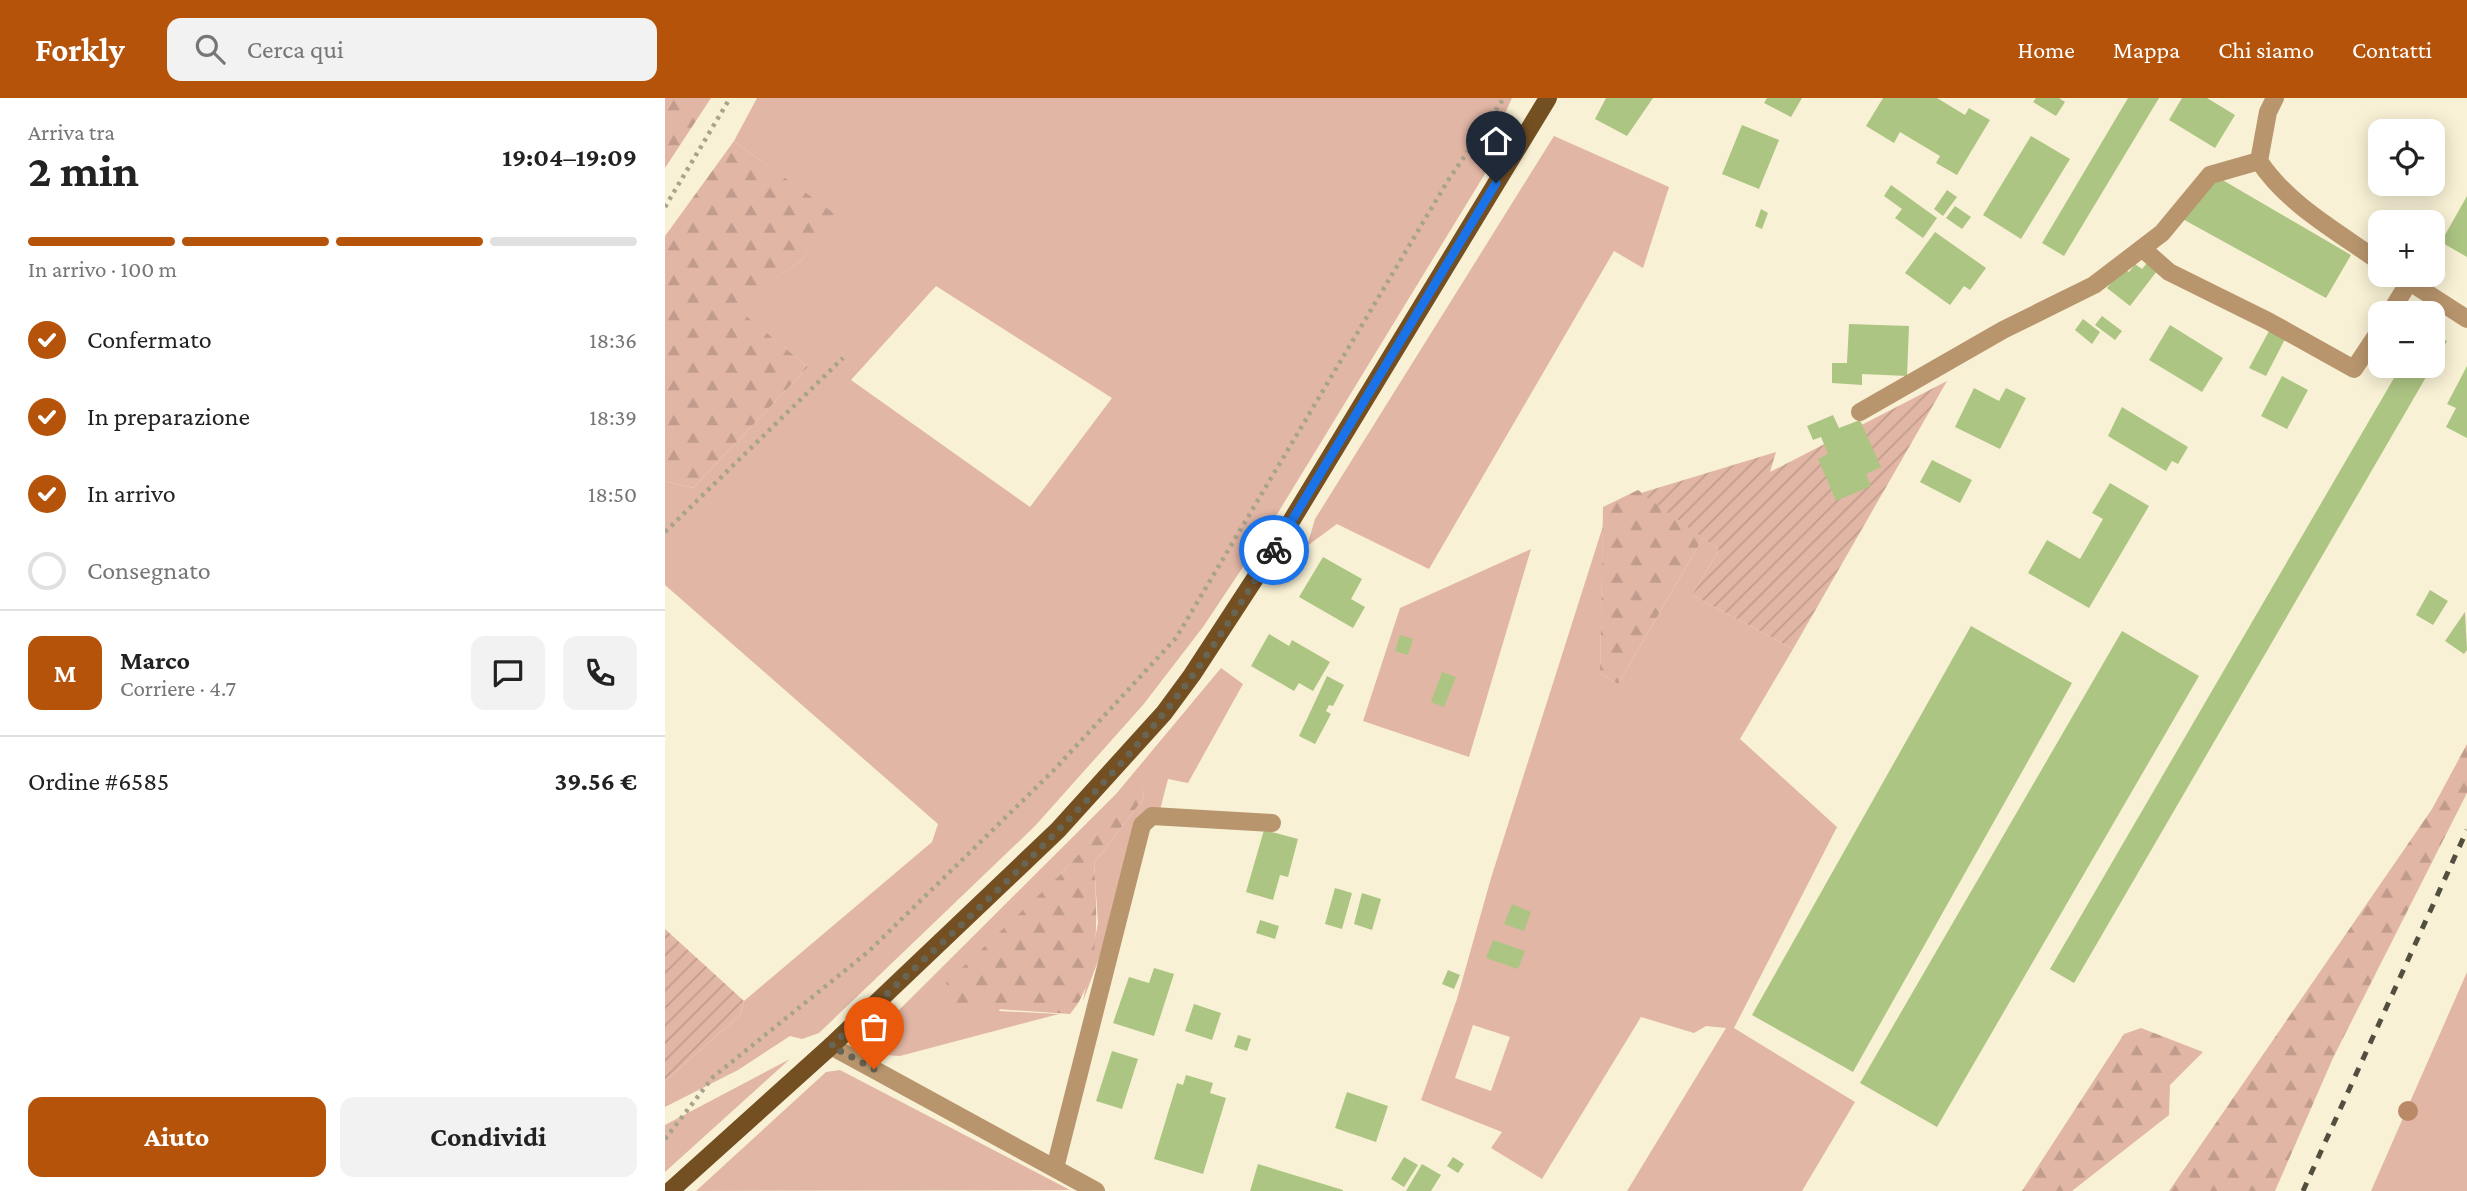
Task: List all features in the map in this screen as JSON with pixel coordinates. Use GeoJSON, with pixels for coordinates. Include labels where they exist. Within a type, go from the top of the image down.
{"type":"FeatureCollection","features":[{"type":"Feature","properties":{"kind":"main road"},"geometry":{"type":"LineString","coordinates":[[670,1191],[831,1046],[1058,830],[1164,713],[1273,551],[1548,98]]}},
{"type":"Feature","properties":{"kind":"street"},"geometry":{"type":"LineString","coordinates":[[2275,98],[2268,112],[2259,161],[2270,178],[2298,204],[2368,253]]}},
{"type":"Feature","properties":{"kind":"street"},"geometry":{"type":"LineString","coordinates":[[1860,412],[2003,330],[2094,285],[2162,233],[2210,175],[2259,161]]}},
{"type":"Feature","properties":{"kind":"street"},"geometry":{"type":"LineString","coordinates":[[2143,249],[2169,272],[2268,321],[2354,369],[2368,348]]}},
{"type":"Feature","properties":{"kind":"street"},"geometry":{"type":"LineString","coordinates":[[2418,287],[2467,320]]}},
{"type":"Feature","properties":{"kind":"street"},"geometry":{"type":"LineString","coordinates":[[1055,1168],[1142,825],[1152,816],[1272,822]]}},
{"type":"Feature","properties":{"kind":"street"},"geometry":{"type":"LineString","coordinates":[[831,1046],[1096,1191]]}},
{"type":"Feature","properties":{"kind":"path"},"geometry":{"type":"LineString","coordinates":[[665,207],[730,98]]}},
{"type":"Feature","properties":{"kind":"path"},"geometry":{"type":"LineString","coordinates":[[665,1139],[713,1077],[867,952],[1053,771],[1175,638],[1447,182],[1504,98]]}},
{"type":"Feature","properties":{"kind":"path"},"geometry":{"type":"LineString","coordinates":[[665,532],[843,358]]}},
{"type":"Feature","properties":{"kind":"green space"},"geometry":{"type":"Polygon","coordinates":[[[665,98],[711,98],[665,168],[665,98]]]}},
{"type":"Feature","properties":{"kind":"green space"},"geometry":{"type":"Polygon","coordinates":[[[757,98],[1512,98],[1502,120],[1494,159],[1265,534],[1203,627],[1143,705],[1035,826],[819,1033],[802,1039],[790,1036],[738,1070],[665,1107],[665,1081],[740,1015],[744,1001],[932,842],[938,824],[665,585],[665,481],[693,488],[808,367],[733,306],[801,261],[834,214],[734,141],[757,98]],[[936,286],[851,380],[1030,507],[1112,398],[936,286]]]}},
{"type":"Feature","properties":{"kind":"green space"},"geometry":{"type":"Polygon","coordinates":[[[1554,136],[1669,187],[1643,268],[1614,251],[1429,569],[1337,524],[1307,546],[1315,519],[1554,136]]]}},
{"type":"Feature","properties":{"kind":"green space"},"geometry":{"type":"Polygon","coordinates":[[[734,141],[835,214],[801,261],[734,306],[808,367],[693,488],[665,481],[665,236],[734,141]]]}},
{"type":"Feature","properties":{"kind":"green space"},"geometry":{"type":"Polygon","coordinates":[[[1947,381],[1793,649],[1692,595],[1719,550],[1641,493],[1776,452],[1770,472],[1947,381]]]}},
{"type":"Feature","properties":{"kind":"green space"},"geometry":{"type":"Polygon","coordinates":[[[1638,490],[1703,538],[1618,684],[1600,673],[1603,507],[1638,490]]]}},
{"type":"Feature","properties":{"kind":"green space"},"geometry":{"type":"Polygon","coordinates":[[[1603,526],[1600,673],[1618,684],[1703,538],[1719,550],[1692,595],[1793,649],[1740,739],[1837,827],[1734,1028],[1855,1102],[1802,1191],[1627,1191],[1726,1028],[1706,1026],[1694,1033],[1641,1017],[1542,1179],[1491,1148],[1502,1132],[1421,1100],[1457,999],[1491,878],[1603,526]],[[1473,1025],[1455,1078],[1491,1091],[1510,1037],[1473,1025]]]}},
{"type":"Feature","properties":{"kind":"green space"},"geometry":{"type":"Polygon","coordinates":[[[1531,549],[1469,757],[1363,721],[1400,608],[1531,549]]]}},
{"type":"Feature","properties":{"kind":"green space"},"geometry":{"type":"Polygon","coordinates":[[[1221,668],[1243,684],[1188,783],[1168,779],[1160,810],[1155,810],[1083,1001],[1098,923],[1094,863],[1144,798],[1141,786],[1059,876],[999,1011],[1059,1014],[900,1056],[885,1055],[874,1046],[873,1036],[1116,794],[1221,668]]]}},
{"type":"Feature","properties":{"kind":"green space"},"geometry":{"type":"Polygon","coordinates":[[[2467,744],[2467,793],[2333,1058],[2275,1191],[2169,1191],[2432,809],[2467,744]]]}},
{"type":"Feature","properties":{"kind":"green space"},"geometry":{"type":"Polygon","coordinates":[[[1141,785],[1144,798],[1094,863],[1096,921],[1092,963],[1088,982],[1070,1014],[955,1006],[946,983],[1059,876],[1141,785]]]}},
{"type":"Feature","properties":{"kind":"green space"},"geometry":{"type":"Polygon","coordinates":[[[665,929],[744,1001],[740,1015],[665,1081],[665,929]]]}},
{"type":"Feature","properties":{"kind":"green space"},"geometry":{"type":"Polygon","coordinates":[[[2467,972],[2467,1191],[2371,1191],[2467,972]]]}},
{"type":"Feature","properties":{"kind":"green space"},"geometry":{"type":"Polygon","coordinates":[[[2141,1028],[2203,1052],[2170,1085],[2169,1115],[2072,1191],[2022,1191],[2124,1034],[2141,1028]]]}},
{"type":"Feature","properties":{"kind":"green space"},"geometry":{"type":"Polygon","coordinates":[[[790,1059],[665,1172],[665,1125],[790,1059]]]}},
{"type":"Feature","properties":{"kind":"green space"},"geometry":{"type":"Polygon","coordinates":[[[840,1070],[1070,1190],[696,1191],[826,1072],[840,1070]]]}},
{"type":"Feature","properties":{"kind":"building"},"geometry":{"type":"Polygon","coordinates":[[[1606,98],[1653,98],[1627,136],[1595,119],[1606,98]]]}},
{"type":"Feature","properties":{"kind":"building"},"geometry":{"type":"Polygon","coordinates":[[[1767,98],[1802,98],[1791,117],[1764,103],[1767,98]]]}},
{"type":"Feature","properties":{"kind":"building"},"geometry":{"type":"Polygon","coordinates":[[[1883,98],[1937,98],[1965,115],[1969,108],[1990,120],[1957,175],[1936,163],[1940,156],[1900,132],[1894,143],[1866,126],[1883,98]]]}},
{"type":"Feature","properties":{"kind":"building"},"geometry":{"type":"Polygon","coordinates":[[[2036,98],[2059,98],[2065,102],[2056,116],[2033,102],[2036,98]]]}},
{"type":"Feature","properties":{"kind":"building"},"geometry":{"type":"Polygon","coordinates":[[[2128,98],[2159,98],[2064,256],[2042,243],[2128,98]]]}},
{"type":"Feature","properties":{"kind":"building"},"geometry":{"type":"Polygon","coordinates":[[[2182,98],[2207,98],[2235,115],[2215,148],[2169,120],[2182,98]]]}},
{"type":"Feature","properties":{"kind":"building"},"geometry":{"type":"Polygon","coordinates":[[[1742,125],[1779,140],[1759,189],[1722,174],[1742,125]]]}},
{"type":"Feature","properties":{"kind":"building"},"geometry":{"type":"Polygon","coordinates":[[[2031,136],[2070,159],[2021,239],[1983,215],[2031,136]]]}},
{"type":"Feature","properties":{"kind":"building"},"geometry":{"type":"Polygon","coordinates":[[[2214,175],[2351,255],[2326,298],[2179,217],[2214,175]]]}},
{"type":"Feature","properties":{"kind":"building"},"geometry":{"type":"Polygon","coordinates":[[[1891,185],[1937,218],[1923,238],[1895,218],[1902,209],[1884,196],[1891,185]]]}},
{"type":"Feature","properties":{"kind":"building"},"geometry":{"type":"Polygon","coordinates":[[[1947,190],[1957,197],[1943,216],[1934,209],[1947,190]]]}},
{"type":"Feature","properties":{"kind":"building"},"geometry":{"type":"Polygon","coordinates":[[[2467,196],[2467,257],[2445,244],[2445,235],[2467,196]]]}},
{"type":"Feature","properties":{"kind":"building"},"geometry":{"type":"Polygon","coordinates":[[[1955,206],[1971,217],[1962,229],[1946,218],[1955,206]]]}},
{"type":"Feature","properties":{"kind":"building"},"geometry":{"type":"Polygon","coordinates":[[[1761,209],[1768,213],[1762,229],[1755,226],[1761,209]]]}},
{"type":"Feature","properties":{"kind":"building"},"geometry":{"type":"Polygon","coordinates":[[[1935,232],[1986,268],[1970,290],[1964,286],[1950,305],[1905,273],[1935,232]]]}},
{"type":"Feature","properties":{"kind":"building"},"geometry":{"type":"Polygon","coordinates":[[[2147,263],[2157,271],[2130,306],[2107,288],[2123,268],[2129,272],[2135,264],[2142,269],[2147,263]]]}},
{"type":"Feature","properties":{"kind":"building"},"geometry":{"type":"Polygon","coordinates":[[[2102,316],[2122,331],[2115,340],[2095,325],[2102,316]]]}},
{"type":"Feature","properties":{"kind":"building"},"geometry":{"type":"Polygon","coordinates":[[[2083,319],[2100,332],[2092,344],[2075,330],[2083,319]]]}},
{"type":"Feature","properties":{"kind":"building"},"geometry":{"type":"Polygon","coordinates":[[[1849,324],[1909,326],[1907,376],[1862,374],[1862,385],[1832,383],[1832,363],[1847,363],[1849,324]]]}},
{"type":"Feature","properties":{"kind":"building"},"geometry":{"type":"Polygon","coordinates":[[[2170,325],[2223,358],[2202,392],[2149,360],[2170,325]]]}},
{"type":"Feature","properties":{"kind":"building"},"geometry":{"type":"Polygon","coordinates":[[[2269,331],[2285,339],[2266,376],[2249,368],[2269,331]]]}},
{"type":"Feature","properties":{"kind":"building"},"geometry":{"type":"Polygon","coordinates":[[[2467,366],[2467,438],[2446,427],[2456,408],[2447,404],[2467,366]]]}},
{"type":"Feature","properties":{"kind":"building"},"geometry":{"type":"Polygon","coordinates":[[[2282,376],[2308,390],[2287,429],[2261,416],[2282,376]]]}},
{"type":"Feature","properties":{"kind":"building"},"geometry":{"type":"Polygon","coordinates":[[[2394,378],[2425,378],[2074,983],[2050,969],[2394,378]]]}},
{"type":"Feature","properties":{"kind":"building"},"geometry":{"type":"Polygon","coordinates":[[[1974,388],[1999,401],[2006,388],[2026,398],[2000,449],[1955,427],[1974,388]]]}},
{"type":"Feature","properties":{"kind":"building"},"geometry":{"type":"Polygon","coordinates":[[[2122,407],[2188,447],[2178,464],[2172,461],[2166,471],[2108,436],[2122,407]]]}},
{"type":"Feature","properties":{"kind":"building"},"geometry":{"type":"Polygon","coordinates":[[[1833,415],[1839,428],[1860,420],[1881,467],[1866,474],[1871,486],[1836,501],[1818,459],[1828,454],[1821,437],[1813,440],[1807,426],[1833,415]]]}},
{"type":"Feature","properties":{"kind":"building"},"geometry":{"type":"Polygon","coordinates":[[[1932,460],[1972,480],[1960,503],[1920,482],[1932,460]]]}},
{"type":"Feature","properties":{"kind":"building"},"geometry":{"type":"Polygon","coordinates":[[[2110,483],[2149,506],[2089,608],[2028,573],[2047,540],[2080,559],[2103,519],[2092,513],[2110,483]]]}},
{"type":"Feature","properties":{"kind":"building"},"geometry":{"type":"Polygon","coordinates":[[[1323,557],[1362,579],[1351,599],[1365,607],[1353,628],[1299,597],[1323,557]]]}},
{"type":"Feature","properties":{"kind":"building"},"geometry":{"type":"Polygon","coordinates":[[[2430,590],[2448,601],[2433,625],[2416,615],[2430,590]]]}},
{"type":"Feature","properties":{"kind":"building"},"geometry":{"type":"Polygon","coordinates":[[[2465,612],[2467,650],[2464,654],[2445,641],[2465,612]]]}},
{"type":"Feature","properties":{"kind":"building"},"geometry":{"type":"Polygon","coordinates":[[[1971,626],[2072,683],[1853,1072],[1752,1015],[1971,626]]]}},
{"type":"Feature","properties":{"kind":"building"},"geometry":{"type":"Polygon","coordinates":[[[2122,631],[2199,676],[1937,1127],[1860,1083],[2122,631]]]}},
{"type":"Feature","properties":{"kind":"building"},"geometry":{"type":"Polygon","coordinates":[[[1269,634],[1289,646],[1292,640],[1330,662],[1313,691],[1299,683],[1294,691],[1251,666],[1269,634]]]}},
{"type":"Feature","properties":{"kind":"building"},"geometry":{"type":"Polygon","coordinates":[[[1400,635],[1413,639],[1408,655],[1395,651],[1400,635]]]}},
{"type":"Feature","properties":{"kind":"building"},"geometry":{"type":"Polygon","coordinates":[[[1442,672],[1456,677],[1444,707],[1431,702],[1442,672]]]}},
{"type":"Feature","properties":{"kind":"building"},"geometry":{"type":"Polygon","coordinates":[[[1327,676],[1344,685],[1333,706],[1329,705],[1326,711],[1331,714],[1315,744],[1299,736],[1327,676]]]}},
{"type":"Feature","properties":{"kind":"building"},"geometry":{"type":"Polygon","coordinates":[[[1264,830],[1298,839],[1288,877],[1280,875],[1273,900],[1246,892],[1264,830]]]}},
{"type":"Feature","properties":{"kind":"building"},"geometry":{"type":"Polygon","coordinates":[[[1335,888],[1352,893],[1342,929],[1325,924],[1335,888]]]}},
{"type":"Feature","properties":{"kind":"building"},"geometry":{"type":"Polygon","coordinates":[[[1362,893],[1381,899],[1372,930],[1354,924],[1362,893]]]}},
{"type":"Feature","properties":{"kind":"building"},"geometry":{"type":"Polygon","coordinates":[[[1512,904],[1531,912],[1524,931],[1504,924],[1512,904]]]}},
{"type":"Feature","properties":{"kind":"building"},"geometry":{"type":"Polygon","coordinates":[[[1260,920],[1279,926],[1275,939],[1256,933],[1260,920]]]}},
{"type":"Feature","properties":{"kind":"building"},"geometry":{"type":"Polygon","coordinates":[[[1493,940],[1525,951],[1518,969],[1486,958],[1493,940]]]}},
{"type":"Feature","properties":{"kind":"building"},"geometry":{"type":"Polygon","coordinates":[[[1154,968],[1174,974],[1154,1036],[1113,1023],[1129,977],[1149,983],[1154,968]]]}},
{"type":"Feature","properties":{"kind":"building"},"geometry":{"type":"Polygon","coordinates":[[[1448,970],[1460,975],[1454,989],[1442,984],[1448,970]]]}},
{"type":"Feature","properties":{"kind":"building"},"geometry":{"type":"Polygon","coordinates":[[[1194,1004],[1221,1013],[1212,1040],[1185,1031],[1194,1004]]]}},
{"type":"Feature","properties":{"kind":"building"},"geometry":{"type":"Polygon","coordinates":[[[1238,1035],[1251,1039],[1247,1051],[1234,1047],[1238,1035]]]}},
{"type":"Feature","properties":{"kind":"building"},"geometry":{"type":"Polygon","coordinates":[[[1112,1051],[1138,1059],[1122,1109],[1096,1101],[1112,1051]]]}},
{"type":"Feature","properties":{"kind":"building"},"geometry":{"type":"Polygon","coordinates":[[[1186,1075],[1213,1083],[1210,1093],[1226,1098],[1203,1174],[1154,1159],[1177,1083],[1183,1085],[1186,1075]]]}},
{"type":"Feature","properties":{"kind":"building"},"geometry":{"type":"Polygon","coordinates":[[[1347,1092],[1388,1106],[1376,1142],[1335,1128],[1347,1092]]]}},
{"type":"Feature","properties":{"kind":"building"},"geometry":{"type":"Polygon","coordinates":[[[1404,1157],[1418,1165],[1404,1187],[1391,1179],[1404,1157]]]}},
{"type":"Feature","properties":{"kind":"building"},"geometry":{"type":"Polygon","coordinates":[[[1453,1157],[1464,1164],[1458,1173],[1447,1166],[1453,1157]]]}},
{"type":"Feature","properties":{"kind":"building"},"geometry":{"type":"Polygon","coordinates":[[[1258,1164],[1343,1190],[1343,1191],[1250,1191],[1258,1164]]]}},
{"type":"Feature","properties":{"kind":"building"},"geometry":{"type":"Polygon","coordinates":[[[1422,1164],[1441,1175],[1431,1191],[1406,1191],[1422,1164]]]}},
{"type":"Feature","properties":{"kind":"railway"},"geometry":{"type":"LineString","coordinates":[[2303,1191],[2467,830]]}},
{"type":"Feature","properties":{"kind":"way so far"},"geometry":{"type":"LineString","coordinates":[[874,1069],[831,1046],[1058,830],[1164,713],[1274,550]]}},
{"type":"Feature","properties":{"kind":"route"},"geometry":{"type":"LineString","coordinates":[[1274,550],[1496,183]]}}]}
